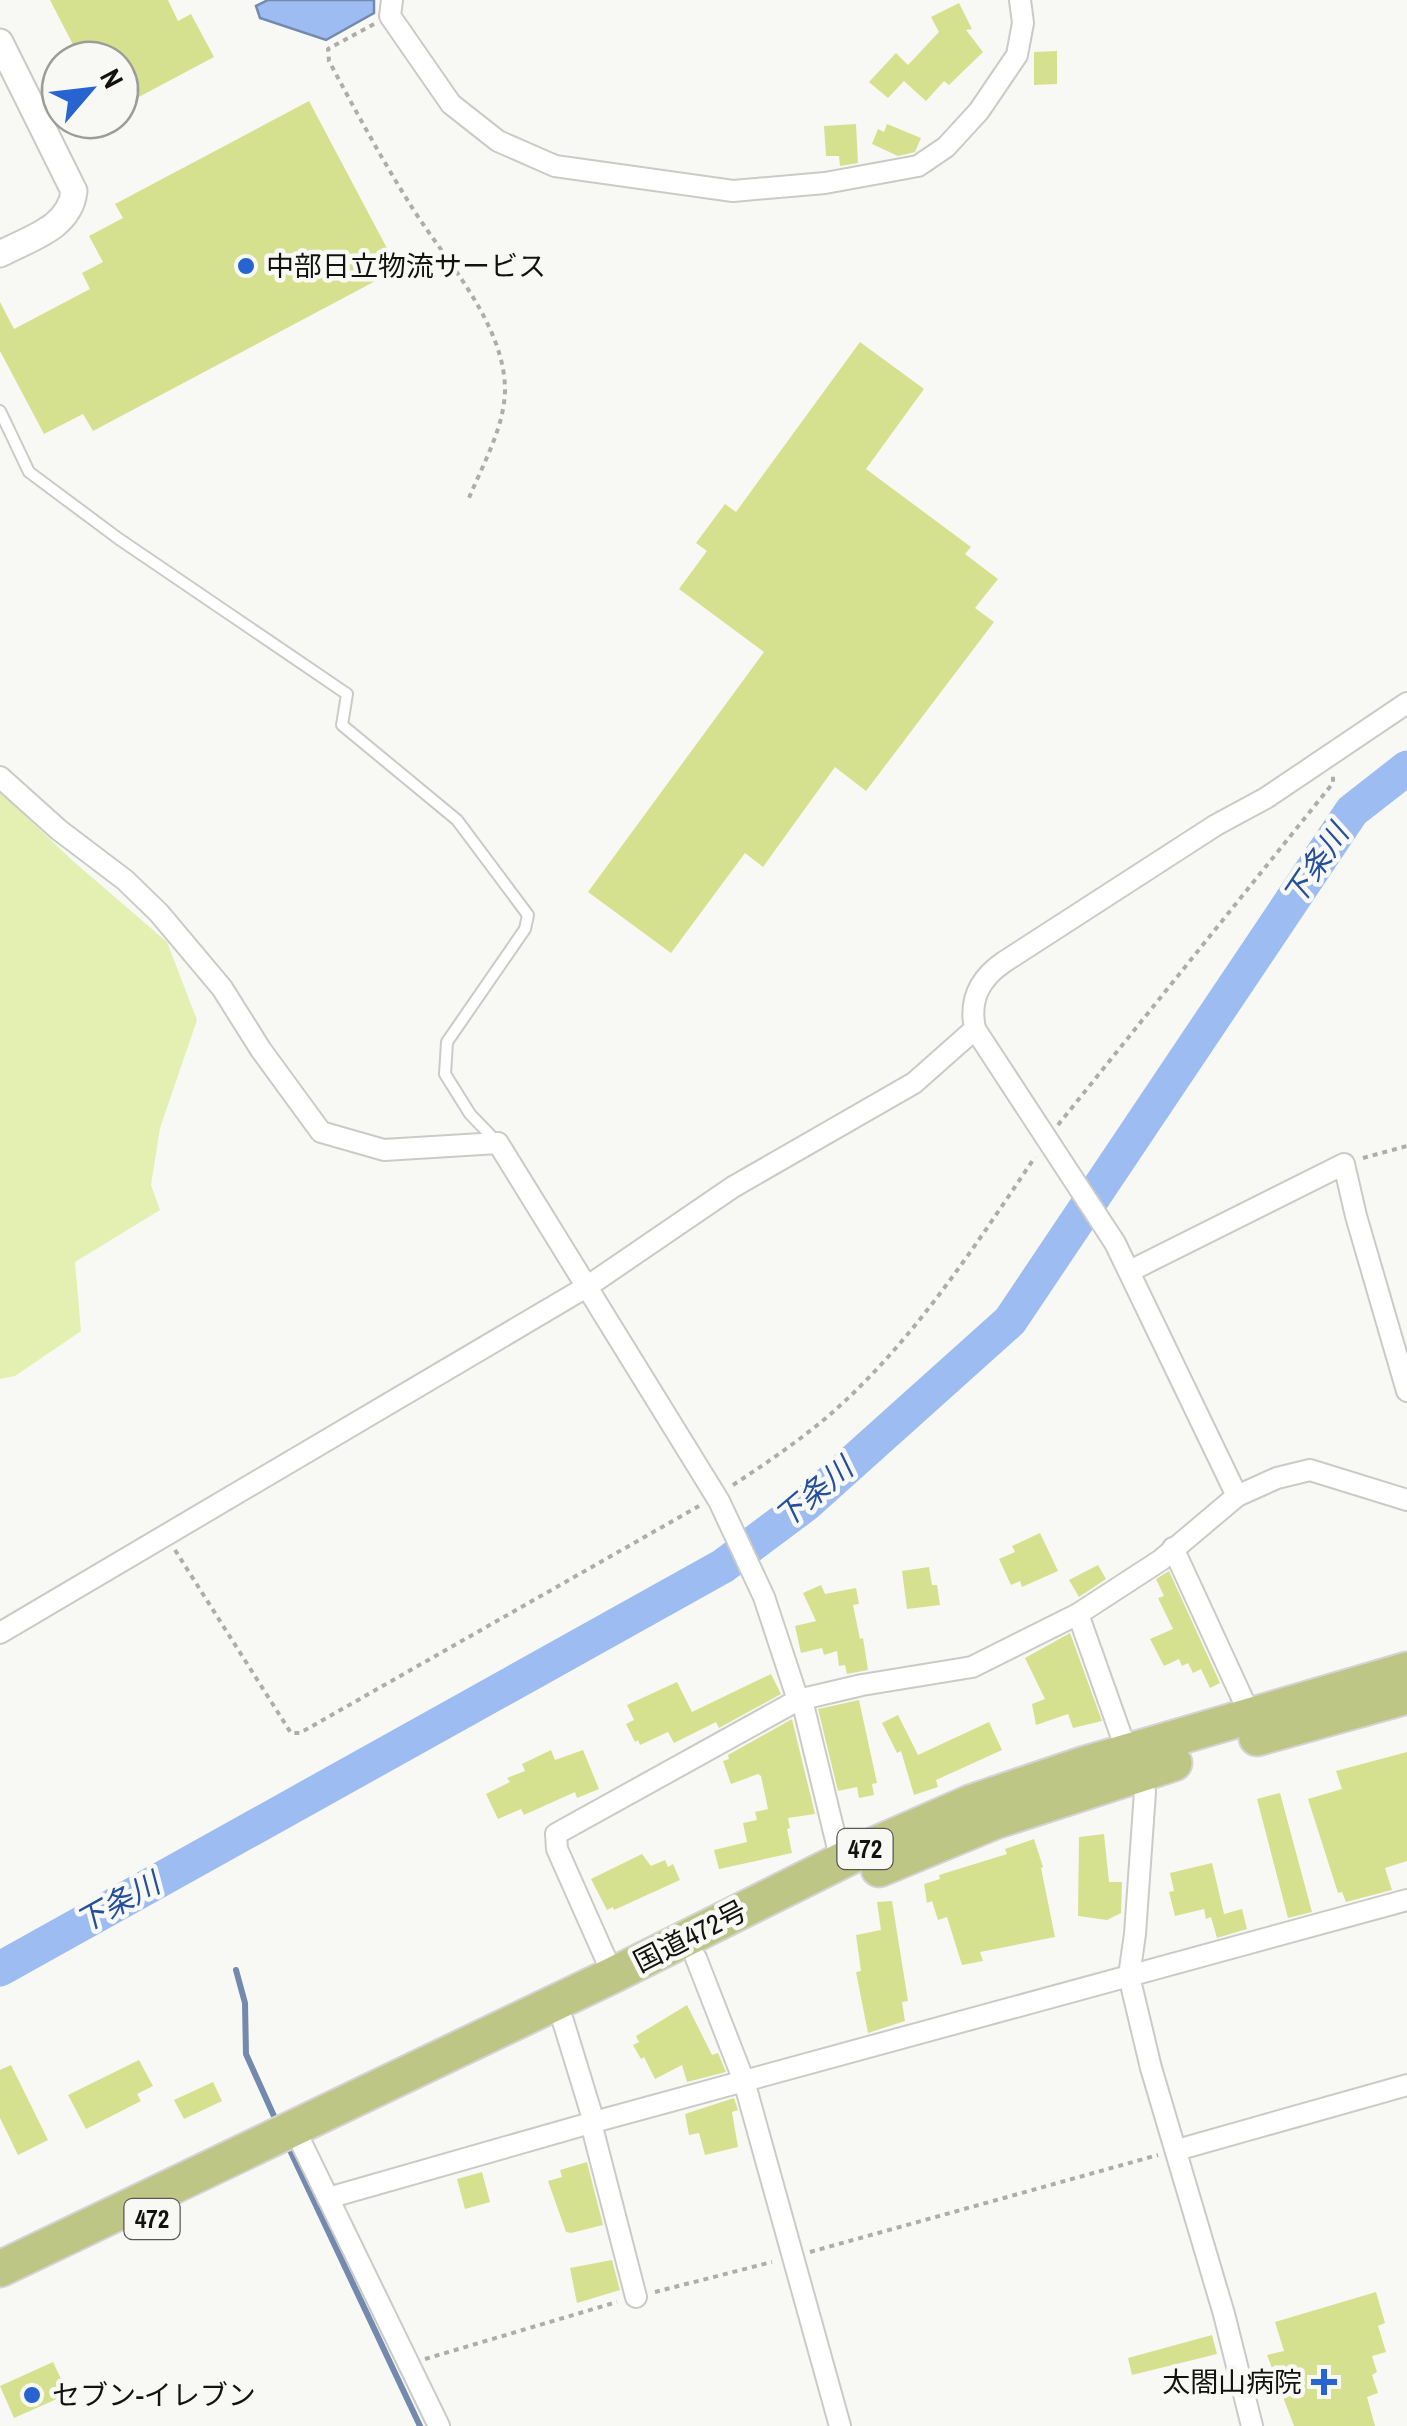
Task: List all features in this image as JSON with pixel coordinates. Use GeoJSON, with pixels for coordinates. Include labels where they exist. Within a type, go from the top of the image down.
{"type":"FeatureCollection","features":[{"type":"Feature","properties":{"kind":"highway","name":"国道472号"},"geometry":{"type":"LineString","coordinates":[[0,2269],[562,2021],[877,1870],[1070,1794],[1250,1715],[1403,1691]]}},
{"type":"Feature","properties":{"kind":"highway","name":"国道472号"},"geometry":{"type":"LineString","coordinates":[[0,2292],[613,1975],[842,1861],[970,1803],[1403,1691]]}},
{"type":"Feature","properties":{"kind":"street"},"geometry":{"type":"LineString","coordinates":[[391,8],[451,104],[498,141],[556,166],[733,190],[825,184],[918,166],[946,147],[980,111],[1017,55],[1023,22],[1020,0]]}},
{"type":"Feature","properties":{"kind":"street"},"geometry":{"type":"LineString","coordinates":[[0,42],[74,191],[72,203],[59,224],[0,254]]}},
{"type":"Feature","properties":{"kind":"street"},"geometry":{"type":"LineString","coordinates":[[1238,1496],[1115,1243],[975,1029],[970,1006],[986,974],[1216,825],[1266,798],[1407,703]]}},
{"type":"Feature","properties":{"kind":"street"},"geometry":{"type":"LineString","coordinates":[[0,777],[159,913],[222,988],[321,1132],[384,1150],[498,1143],[718,1499],[764,1597],[800,1700],[842,1861]]}},
{"type":"Feature","properties":{"kind":"street"},"geometry":{"type":"LineString","coordinates":[[0,1633],[588,1286],[733,1187],[914,1083],[975,1029]]}},
{"type":"Feature","properties":{"kind":"street"},"geometry":{"type":"LineString","coordinates":[[1130,1271],[1344,1164],[1407,1390]]}},
{"type":"Feature","properties":{"kind":"street"},"geometry":{"type":"LineString","coordinates":[[613,1975],[557,1849],[556,1834],[800,1700],[862,1685],[972,1667],[1078,1614],[1161,1560],[1238,1496],[1277,1478],[1310,1470],[1407,1500]]}},
{"type":"Feature","properties":{"kind":"street"},"geometry":{"type":"LineString","coordinates":[[1173,1548],[1250,1715]]}},
{"type":"Feature","properties":{"kind":"street"},"geometry":{"type":"LineString","coordinates":[[1078,1614],[1145,1792],[1135,1934],[1128,1976],[1252,2426]]}},
{"type":"Feature","properties":{"kind":"street"},"geometry":{"type":"LineString","coordinates":[[328,2198],[1407,1900]]}},
{"type":"Feature","properties":{"kind":"street"},"geometry":{"type":"LineString","coordinates":[[696,1958],[744,2080],[840,2426]]}},
{"type":"Feature","properties":{"kind":"street"},"geometry":{"type":"LineString","coordinates":[[562,2021],[636,2297]]}},
{"type":"Feature","properties":{"kind":"street"},"geometry":{"type":"LineString","coordinates":[[1176,2150],[1407,2085]]}},
{"type":"Feature","properties":{"kind":"street"},"geometry":{"type":"LineString","coordinates":[[299,2137],[438,2426]]}},
{"type":"Feature","properties":{"kind":"lane"},"geometry":{"type":"LineString","coordinates":[[0,411],[28,472],[119,539],[347,694],[342,725],[457,820],[528,915],[525,930],[447,1042],[445,1074],[470,1114],[498,1143]]}},
{"type":"Feature","properties":{"kind":"path"},"geometry":{"type":"LineString","coordinates":[[391,8],[328,49],[329,61],[410,204],[467,288],[500,351],[505,392],[497,431],[469,498]]}},
{"type":"Feature","properties":{"kind":"path"},"geometry":{"type":"LineString","coordinates":[[166,1535],[291,1733],[300,1733],[718,1499],[828,1416],[894,1350],[961,1266],[1051,1141],[1333,783],[1333,770],[1327,758]]}},
{"type":"Feature","properties":{"kind":"path"},"geometry":{"type":"LineString","coordinates":[[1344,1164],[1407,1146]]}},
{"type":"Feature","properties":{"kind":"green space"},"geometry":{"type":"Polygon","coordinates":[[[0,792],[167,942],[197,1020],[160,1128],[151,1185],[160,1210],[75,1262],[81,1331],[15,1376],[0,1379],[0,792]]]}},
{"type":"Feature","properties":{"kind":"water"},"geometry":{"type":"Polygon","coordinates":[[[268,0],[374,0],[374,13],[326,40],[260,18],[256,6],[268,0]]]}},
{"type":"Feature","properties":{"kind":"building"},"geometry":{"type":"Polygon","coordinates":[[[50,0],[168,0],[178,21],[191,14],[214,57],[140,96],[140,40],[71,40],[50,0]]]}},
{"type":"Feature","properties":{"kind":"building"},"geometry":{"type":"Polygon","coordinates":[[[959,3],[972,29],[966,30],[983,52],[949,85],[944,81],[926,101],[904,81],[888,98],[869,82],[896,53],[908,65],[939,32],[931,17],[959,3]]]}},
{"type":"Feature","properties":{"kind":"building"},"geometry":{"type":"Polygon","coordinates":[[[1057,51],[1057,84],[1034,85],[1034,52],[1057,51]]]}},
{"type":"Feature","properties":{"kind":"building","name":"中部日立物流サービス"},"geometry":{"type":"Polygon","coordinates":[[[309,101],[398,269],[93,431],[83,414],[44,434],[0,351],[0,302],[14,329],[90,289],[82,273],[103,262],[89,236],[123,218],[115,204],[309,101]]]}},
{"type":"Feature","properties":{"kind":"building"},"geometry":{"type":"Polygon","coordinates":[[[856,124],[858,163],[840,166],[839,156],[826,156],[824,126],[856,124]]]}},
{"type":"Feature","properties":{"kind":"building"},"geometry":{"type":"Polygon","coordinates":[[[887,124],[921,138],[915,152],[898,156],[872,144],[878,129],[884,132],[887,124]]]}},
{"type":"Feature","properties":{"kind":"building"},"geometry":{"type":"Polygon","coordinates":[[[860,342],[924,389],[866,469],[971,547],[965,554],[998,579],[975,608],[994,622],[866,791],[835,767],[763,867],[745,853],[671,953],[588,892],[764,652],[679,589],[707,551],[696,543],[725,504],[736,512],[860,342]]]}},
{"type":"Feature","properties":{"kind":"building"},"geometry":{"type":"Polygon","coordinates":[[[1040,1533],[1058,1571],[1022,1587],[1020,1581],[1011,1585],[999,1559],[1015,1552],[1012,1546],[1040,1533]]]}},
{"type":"Feature","properties":{"kind":"building"},"geometry":{"type":"Polygon","coordinates":[[[1098,1565],[1106,1579],[1079,1597],[1069,1580],[1098,1565]]]}},
{"type":"Feature","properties":{"kind":"building"},"geometry":{"type":"Polygon","coordinates":[[[929,1567],[940,1605],[907,1609],[902,1571],[929,1567]]]}},
{"type":"Feature","properties":{"kind":"building"},"geometry":{"type":"Polygon","coordinates":[[[1169,1571],[1220,1683],[1210,1688],[1201,1669],[1193,1673],[1188,1663],[1182,1666],[1179,1659],[1164,1666],[1150,1639],[1173,1629],[1158,1598],[1164,1596],[1156,1579],[1169,1571]]]}},
{"type":"Feature","properties":{"kind":"building"},"geometry":{"type":"Polygon","coordinates":[[[821,1585],[825,1594],[856,1588],[859,1604],[853,1605],[868,1670],[847,1674],[845,1665],[839,1666],[837,1651],[824,1655],[822,1648],[801,1653],[795,1626],[816,1621],[803,1593],[821,1585]]]}},
{"type":"Feature","properties":{"kind":"building"},"geometry":{"type":"Polygon","coordinates":[[[1070,1633],[1102,1721],[1073,1728],[1068,1714],[1036,1725],[1032,1704],[1045,1699],[1025,1658],[1070,1633]]]}},
{"type":"Feature","properties":{"kind":"building"},"geometry":{"type":"Polygon","coordinates":[[[771,1674],[781,1694],[719,1728],[716,1722],[674,1743],[668,1732],[640,1745],[626,1724],[634,1720],[627,1705],[677,1682],[692,1712],[771,1674]]]}},
{"type":"Feature","properties":{"kind":"building"},"geometry":{"type":"Polygon","coordinates":[[[859,1700],[877,1783],[872,1784],[874,1795],[859,1798],[857,1787],[838,1791],[818,1709],[859,1700]]]}},
{"type":"Feature","properties":{"kind":"building"},"geometry":{"type":"Polygon","coordinates":[[[898,1715],[918,1755],[989,1722],[1002,1750],[936,1780],[938,1787],[914,1795],[901,1751],[897,1753],[882,1723],[898,1715]]]}},
{"type":"Feature","properties":{"kind":"building"},"geometry":{"type":"Polygon","coordinates":[[[792,1719],[815,1814],[788,1818],[792,1853],[719,1869],[714,1850],[747,1842],[743,1823],[757,1820],[755,1812],[768,1809],[761,1776],[731,1784],[723,1761],[792,1719]]]}},
{"type":"Feature","properties":{"kind":"building"},"geometry":{"type":"Polygon","coordinates":[[[551,1750],[555,1760],[583,1750],[599,1789],[577,1798],[575,1792],[524,1815],[521,1809],[498,1819],[486,1794],[510,1782],[507,1778],[525,1771],[522,1764],[551,1750]]]}},
{"type":"Feature","properties":{"kind":"building"},"geometry":{"type":"Polygon","coordinates":[[[1407,1752],[1407,1861],[1385,1868],[1392,1890],[1346,1902],[1342,1892],[1338,1893],[1308,1799],[1342,1789],[1336,1771],[1407,1752]]]}},
{"type":"Feature","properties":{"kind":"building"},"geometry":{"type":"Polygon","coordinates":[[[1280,1793],[1312,1912],[1288,1918],[1257,1799],[1280,1793]]]}},
{"type":"Feature","properties":{"kind":"building"},"geometry":{"type":"Polygon","coordinates":[[[1104,1834],[1109,1882],[1122,1882],[1121,1913],[1107,1920],[1078,1916],[1079,1837],[1104,1834]]]}},
{"type":"Feature","properties":{"kind":"building"},"geometry":{"type":"Polygon","coordinates":[[[1034,1839],[1055,1937],[980,1952],[983,1961],[962,1965],[947,1917],[938,1920],[932,1901],[927,1903],[924,1884],[940,1879],[939,1875],[1007,1854],[1005,1849],[1034,1839]]]}},
{"type":"Feature","properties":{"kind":"building"},"geometry":{"type":"Polygon","coordinates":[[[642,1854],[651,1866],[665,1860],[668,1867],[673,1864],[680,1880],[607,1910],[591,1879],[642,1854]]]}},
{"type":"Feature","properties":{"kind":"building"},"geometry":{"type":"Polygon","coordinates":[[[1212,1863],[1224,1914],[1242,1909],[1247,1929],[1217,1938],[1211,1917],[1206,1919],[1204,1909],[1175,1916],[1169,1892],[1174,1891],[1170,1873],[1212,1863]]]}},
{"type":"Feature","properties":{"kind":"building"},"geometry":{"type":"Polygon","coordinates":[[[892,1901],[908,2001],[902,2002],[905,2021],[868,2033],[856,1972],[861,1971],[856,1935],[881,1930],[877,1902],[892,1901]]]}},
{"type":"Feature","properties":{"kind":"building"},"geometry":{"type":"Polygon","coordinates":[[[687,2005],[712,2055],[718,2053],[726,2072],[687,2082],[682,2065],[655,2079],[633,2045],[639,2042],[636,2036],[687,2005]]]}},
{"type":"Feature","properties":{"kind":"building"},"geometry":{"type":"Polygon","coordinates":[[[139,2060],[153,2086],[137,2094],[141,2101],[86,2129],[68,2095],[139,2060]]]}},
{"type":"Feature","properties":{"kind":"building"},"geometry":{"type":"Polygon","coordinates":[[[11,2065],[48,2140],[18,2155],[0,2118],[0,2070],[11,2065]]]}},
{"type":"Feature","properties":{"kind":"building"},"geometry":{"type":"Polygon","coordinates":[[[213,2082],[222,2101],[184,2119],[174,2100],[213,2082]]]}},
{"type":"Feature","properties":{"kind":"building"},"geometry":{"type":"Polygon","coordinates":[[[734,2098],[738,2110],[732,2112],[738,2147],[705,2155],[699,2133],[689,2135],[685,2114],[734,2098]]]}},
{"type":"Feature","properties":{"kind":"building"},"geometry":{"type":"Polygon","coordinates":[[[587,2162],[603,2225],[566,2232],[548,2181],[562,2177],[560,2170],[587,2162]]]}},
{"type":"Feature","properties":{"kind":"building"},"geometry":{"type":"Polygon","coordinates":[[[482,2172],[490,2202],[465,2209],[457,2179],[482,2172]]]}},
{"type":"Feature","properties":{"kind":"building"},"geometry":{"type":"Polygon","coordinates":[[[612,2260],[620,2290],[577,2303],[570,2268],[612,2260]]]}},
{"type":"Feature","properties":{"kind":"building"},"geometry":{"type":"Polygon","coordinates":[[[1376,2292],[1385,2323],[1378,2326],[1386,2352],[1372,2356],[1377,2372],[1372,2375],[1378,2393],[1367,2397],[1375,2426],[1294,2426],[1267,2355],[1284,2351],[1275,2322],[1376,2292]]]}},
{"type":"Feature","properties":{"kind":"building"},"geometry":{"type":"Polygon","coordinates":[[[1212,2335],[1217,2354],[1132,2375],[1128,2358],[1212,2335]]]}},
{"type":"Feature","properties":{"kind":"building"},"geometry":{"type":"Polygon","coordinates":[[[53,2362],[68,2394],[14,2418],[0,2386],[53,2362]]]}},
{"type":"Feature","properties":{"kind":"waterway","name":"下条川"},"geometry":{"type":"LineString","coordinates":[[0,1969],[723,1566],[806,1504],[1010,1321],[1352,811],[1407,768]]}},
{"type":"Feature","properties":{"kind":"waterway"},"geometry":{"type":"LineString","coordinates":[[236,1970],[245,2003],[246,2054],[278,2125]]}},
{"type":"Feature","properties":{"kind":"waterway"},"geometry":{"type":"LineString","coordinates":[[288,2146],[420,2426]]}},
{"type":"Feature","properties":{"kind":"place","name":"中部日立物流サービス"},"geometry":{"type":"Point","coordinates":[246,266]}},
{"type":"Feature","properties":{"kind":"place","name":"太閤山病院"},"geometry":{"type":"Point","coordinates":[1324,2382]}},
{"type":"Feature","properties":{"kind":"place","name":"セブン-イレブン"},"geometry":{"type":"Point","coordinates":[32,2395]}}]}
